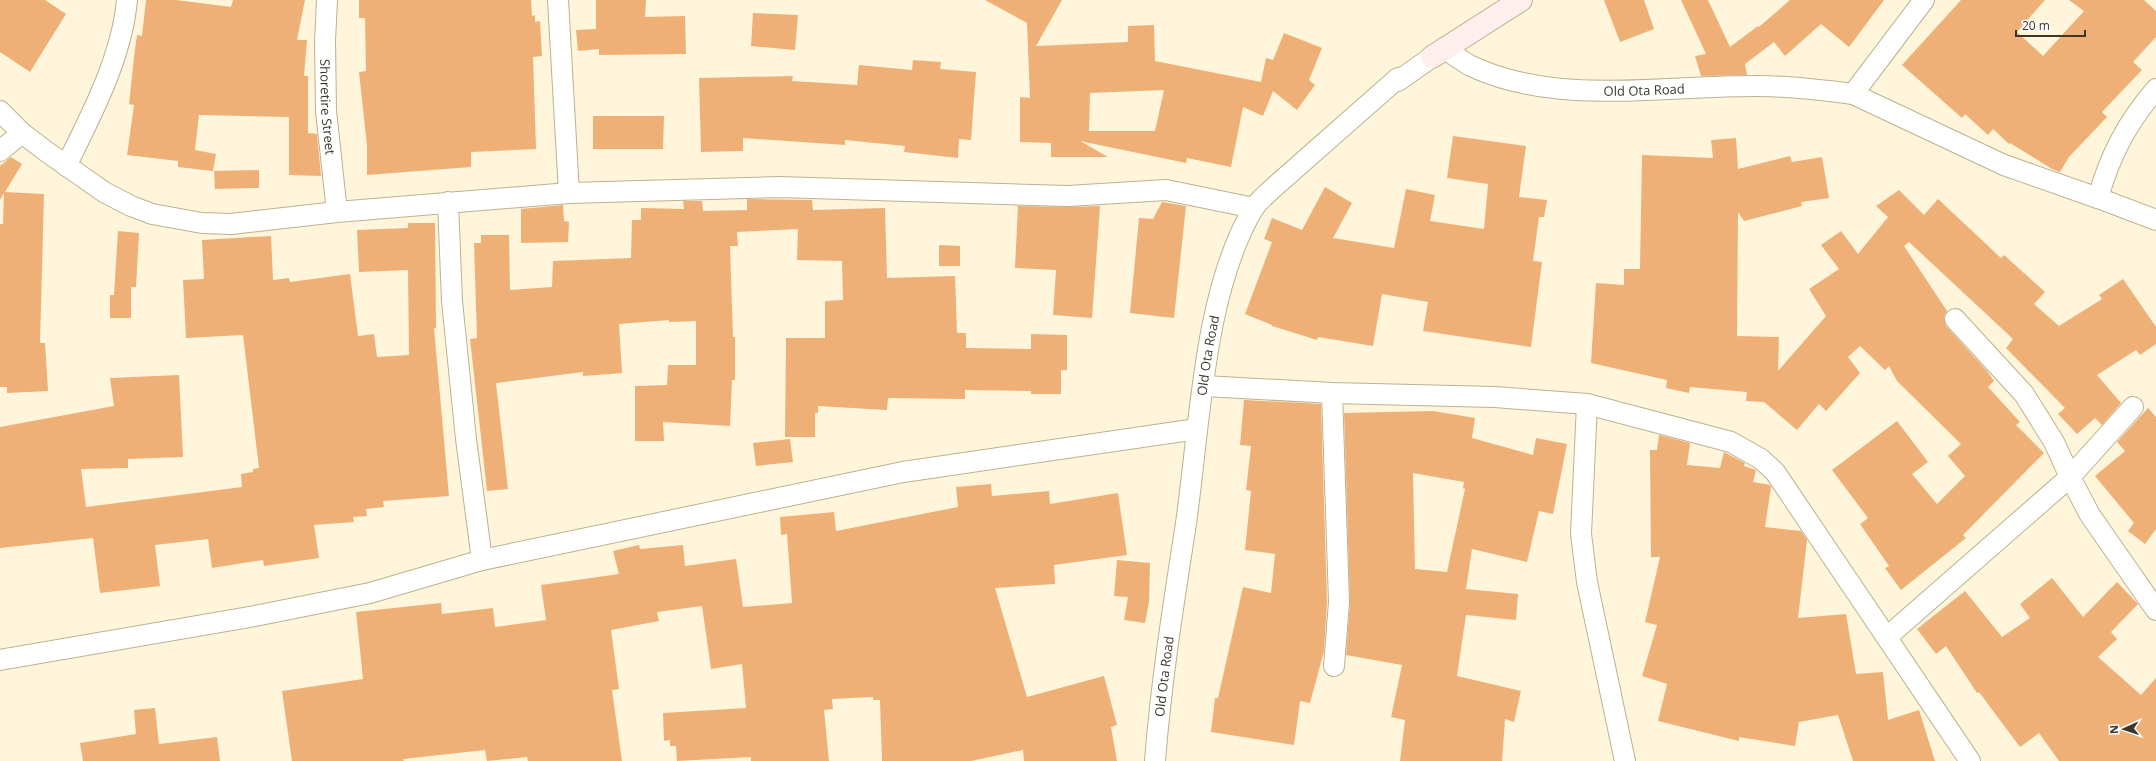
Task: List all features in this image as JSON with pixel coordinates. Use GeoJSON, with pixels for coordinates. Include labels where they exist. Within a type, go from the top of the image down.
{"type":"FeatureCollection","features":[{"type":"Feature","properties":{"kind":"street"},"geometry":{"type":"LineString","coordinates":[[66,166],[94,108],[113,58],[123,25],[127,0]]}},
{"type":"Feature","properties":{"kind":"street","name":"Shoretire Street"},"geometry":{"type":"LineString","coordinates":[[326,0],[324,41],[326,111],[337,212]]}},
{"type":"Feature","properties":{"kind":"street"},"geometry":{"type":"LineString","coordinates":[[558,0],[569,193]]}},
{"type":"Feature","properties":{"kind":"street","name":"Old Ota Road"},"geometry":{"type":"LineString","coordinates":[[1155,761],[1173,597],[1185,530],[1197,429],[1204,386],[1222,292],[1234,252],[1254,208],[1272,189],[1398,78],[1398,81],[1438,52],[1521,0]]}},
{"type":"Feature","properties":{"kind":"street"},"geometry":{"type":"LineString","coordinates":[[1853,94],[1924,0]]}},
{"type":"Feature","properties":{"kind":"street","name":"Old Ota Road"},"geometry":{"type":"LineString","coordinates":[[1438,52],[1498,76],[1539,86],[1582,89],[1670,90],[1759,86],[1809,89],[1853,94],[2004,165],[2156,220]]}},
{"type":"Feature","properties":{"kind":"street"},"geometry":{"type":"LineString","coordinates":[[2098,198],[2106,168],[2125,129],[2156,89]]}},
{"type":"Feature","properties":{"kind":"street"},"geometry":{"type":"LineString","coordinates":[[0,111],[22,133],[104,192],[131,206],[152,214],[202,223],[231,224],[337,212],[569,193],[779,187],[1060,196],[1166,190],[1254,208]]}},
{"type":"Feature","properties":{"kind":"street"},"geometry":{"type":"LineString","coordinates":[[0,151],[22,133]]}},
{"type":"Feature","properties":{"kind":"street"},"geometry":{"type":"LineString","coordinates":[[448,202],[452,301],[466,439],[482,560]]}},
{"type":"Feature","properties":{"kind":"street"},"geometry":{"type":"LineString","coordinates":[[1955,319],[2024,394],[2054,442],[2090,515],[2156,610]]}},
{"type":"Feature","properties":{"kind":"street"},"geometry":{"type":"LineString","coordinates":[[1204,386],[1332,393],[1495,397],[1586,404],[1731,442],[1761,458],[1775,472],[1970,761]]}},
{"type":"Feature","properties":{"kind":"street"},"geometry":{"type":"LineString","coordinates":[[1332,393],[1339,602],[1334,666]]}},
{"type":"Feature","properties":{"kind":"street"},"geometry":{"type":"LineString","coordinates":[[1586,404],[1581,534],[1587,582],[1625,761]]}},
{"type":"Feature","properties":{"kind":"street"},"geometry":{"type":"LineString","coordinates":[[1887,637],[2070,477],[2133,407]]}},
{"type":"Feature","properties":{"kind":"street"},"geometry":{"type":"LineString","coordinates":[[0,660],[255,616],[370,593],[482,560],[903,472],[1197,429]]}},
{"type":"Feature","properties":{"kind":"building"},"geometry":{"type":"Polygon","coordinates":[[[0,0],[45,0],[66,14],[30,72],[0,52],[0,0]]]}},
{"type":"Feature","properties":{"kind":"building"},"geometry":{"type":"Polygon","coordinates":[[[146,0],[176,0],[231,7],[233,0],[305,0],[297,40],[307,40],[304,76],[308,76],[308,133],[317,134],[321,176],[289,175],[289,117],[199,115],[195,150],[216,154],[213,171],[178,167],[178,161],[127,155],[134,105],[129,104],[134,57],[137,35],[142,36],[146,0]]]}},
{"type":"Feature","properties":{"kind":"building"},"geometry":{"type":"Polygon","coordinates":[[[359,0],[531,0],[532,16],[535,15],[535,22],[540,21],[542,56],[533,57],[536,149],[471,152],[471,167],[367,175],[367,146],[359,72],[366,71],[365,18],[359,18],[359,0]]]}},
{"type":"Feature","properties":{"kind":"building"},"geometry":{"type":"Polygon","coordinates":[[[596,0],[646,0],[645,17],[685,16],[686,54],[599,55],[599,49],[578,51],[576,30],[596,29],[596,0]]]}},
{"type":"Feature","properties":{"kind":"building"},"geometry":{"type":"Polygon","coordinates":[[[985,0],[1062,0],[1036,46],[1128,42],[1128,26],[1154,25],[1155,61],[1261,82],[1266,58],[1273,60],[1284,33],[1322,48],[1309,80],[1315,85],[1297,110],[1273,91],[1263,116],[1243,107],[1231,167],[1187,158],[1186,163],[1080,141],[1108,157],[1051,157],[1051,143],[1020,142],[1020,97],[1030,98],[1027,23],[985,0]],[[1164,90],[1090,93],[1089,131],[1155,131],[1164,90]]]}},
{"type":"Feature","properties":{"kind":"building"},"geometry":{"type":"Polygon","coordinates":[[[1604,0],[1644,0],[1654,29],[1620,42],[1604,0]]]}},
{"type":"Feature","properties":{"kind":"building"},"geometry":{"type":"Polygon","coordinates":[[[1681,0],[1708,0],[1730,47],[1758,26],[1759,27],[1790,0],[1884,0],[1849,47],[1821,24],[1785,56],[1774,42],[1745,64],[1747,75],[1701,76],[1695,56],[1706,54],[1681,0]]]}},
{"type":"Feature","properties":{"kind":"building"},"geometry":{"type":"Polygon","coordinates":[[[1961,0],[2045,0],[2017,32],[2043,56],[2084,11],[2069,0],[2144,0],[2156,11],[2156,37],[2133,62],[2142,70],[2102,112],[2107,117],[2069,157],[2060,172],[2052,169],[2010,143],[2009,144],[1993,129],[1988,135],[1965,114],[1962,118],[1902,65],[1961,0]]]}},
{"type":"Feature","properties":{"kind":"building"},"geometry":{"type":"Polygon","coordinates":[[[753,13],[798,15],[795,50],[751,46],[753,13]]]}},
{"type":"Feature","properties":{"kind":"building"},"geometry":{"type":"Polygon","coordinates":[[[913,60],[941,62],[940,69],[976,72],[971,140],[959,139],[958,158],[904,152],[905,146],[845,140],[845,145],[743,138],[743,151],[701,152],[699,78],[793,76],[792,81],[857,85],[859,65],[912,70],[913,60]]]}},
{"type":"Feature","properties":{"kind":"building"},"geometry":{"type":"Polygon","coordinates":[[[593,116],[664,116],[663,149],[593,149],[593,116]]]}},
{"type":"Feature","properties":{"kind":"building"},"geometry":{"type":"Polygon","coordinates":[[[1453,136],[1526,146],[1519,197],[1547,200],[1544,217],[1539,217],[1533,261],[1542,262],[1531,347],[1423,331],[1428,302],[1382,294],[1373,346],[1318,337],[1317,340],[1272,326],[1245,314],[1272,242],[1264,239],[1272,218],[1302,230],[1325,187],[1352,203],[1333,238],[1394,248],[1406,189],[1435,195],[1430,221],[1484,229],[1488,184],[1447,178],[1453,136]]]}},
{"type":"Feature","properties":{"kind":"building"},"geometry":{"type":"Polygon","coordinates":[[[1736,138],[1738,169],[1790,156],[1792,162],[1822,157],[1829,198],[1801,202],[1802,206],[1744,221],[1738,212],[1737,336],[1779,337],[1778,371],[1826,316],[1809,289],[1839,269],[1821,245],[1841,231],[1858,254],[1888,217],[1876,206],[1899,190],[1924,215],[1938,199],[2001,258],[2004,255],[2045,292],[2034,304],[2059,326],[2102,299],[2099,295],[2123,279],[2156,327],[2156,344],[2140,355],[2136,350],[2097,375],[2121,403],[2102,425],[2095,418],[2077,434],[2058,414],[2065,408],[2006,348],[2013,339],[1909,242],[1904,246],[1947,311],[1944,316],[1946,326],[1987,371],[1994,381],[1988,387],[2020,422],[2016,425],[2044,453],[1963,535],[1966,538],[1901,590],[1885,568],[1889,566],[1860,524],[1868,518],[1832,470],[1897,421],[1928,462],[1912,474],[1937,504],[1965,476],[1948,456],[1961,444],[1897,381],[1889,366],[1885,370],[1860,346],[1848,357],[1860,373],[1826,411],[1819,404],[1797,430],[1764,402],[1746,401],[1747,392],[1690,387],[1689,393],[1666,388],[1667,380],[1591,363],[1596,283],[1624,285],[1624,269],[1640,269],[1642,155],[1713,158],[1711,140],[1736,138]]]}},
{"type":"Feature","properties":{"kind":"building"},"geometry":{"type":"Polygon","coordinates":[[[11,157],[22,164],[5,192],[44,194],[40,343],[45,343],[48,391],[7,393],[7,387],[0,387],[0,224],[3,224],[4,193],[0,200],[0,166],[11,157]]]}},
{"type":"Feature","properties":{"kind":"building"},"geometry":{"type":"Polygon","coordinates":[[[259,170],[259,188],[215,189],[214,171],[259,170]]]}},
{"type":"Feature","properties":{"kind":"building"},"geometry":{"type":"Polygon","coordinates":[[[747,199],[812,200],[813,210],[885,208],[887,278],[955,276],[957,333],[966,333],[966,348],[1031,349],[1031,334],[1067,335],[1067,370],[1061,370],[1061,394],[1031,394],[1031,391],[965,390],[965,399],[888,398],[887,410],[818,406],[818,413],[815,413],[815,437],[785,437],[786,338],[825,338],[825,301],[843,300],[842,261],[797,260],[798,229],[737,232],[738,246],[730,246],[733,337],[735,337],[735,380],[732,380],[730,426],[663,422],[664,441],[635,441],[635,386],[667,385],[668,365],[696,365],[696,321],[669,322],[669,320],[619,324],[622,373],[583,376],[583,372],[496,383],[508,489],[487,491],[470,339],[477,338],[474,243],[481,243],[481,235],[509,235],[510,290],[552,287],[553,261],[631,258],[632,220],[641,220],[641,208],[684,209],[683,201],[702,201],[703,211],[747,210],[747,199]]]}},
{"type":"Feature","properties":{"kind":"building"},"geometry":{"type":"Polygon","coordinates":[[[1162,202],[1186,206],[1174,318],[1130,313],[1139,218],[1153,219],[1162,202]]]}},
{"type":"Feature","properties":{"kind":"building"},"geometry":{"type":"Polygon","coordinates":[[[563,205],[564,221],[569,222],[568,242],[521,243],[521,209],[563,205]]]}},
{"type":"Feature","properties":{"kind":"building"},"geometry":{"type":"Polygon","coordinates":[[[1018,206],[1100,206],[1092,318],[1053,315],[1056,270],[1015,268],[1018,206]]]}},
{"type":"Feature","properties":{"kind":"building"},"geometry":{"type":"Polygon","coordinates":[[[408,223],[435,223],[436,328],[434,328],[449,496],[383,501],[384,507],[366,509],[367,516],[353,517],[354,522],[314,525],[319,558],[264,566],[263,560],[212,568],[208,539],[155,545],[160,586],[100,593],[93,538],[0,548],[0,427],[114,406],[110,378],[179,375],[183,457],[128,459],[128,468],[81,469],[86,507],[242,487],[241,474],[253,472],[253,469],[259,468],[243,335],[186,338],[183,280],[204,279],[202,240],[271,236],[273,280],[289,278],[290,282],[350,274],[358,336],[374,334],[377,357],[409,355],[408,270],[359,272],[357,230],[408,228],[408,223]]]}},
{"type":"Feature","properties":{"kind":"building"},"geometry":{"type":"Polygon","coordinates":[[[118,231],[139,233],[136,287],[131,287],[131,318],[110,318],[110,295],[114,295],[118,231]]]}},
{"type":"Feature","properties":{"kind":"building"},"geometry":{"type":"Polygon","coordinates":[[[939,245],[960,246],[960,266],[939,266],[939,245]]]}},
{"type":"Feature","properties":{"kind":"building"},"geometry":{"type":"Polygon","coordinates":[[[1244,400],[1321,404],[1327,602],[1324,651],[1310,703],[1300,701],[1294,745],[1211,732],[1215,698],[1218,698],[1243,587],[1271,593],[1275,554],[1245,550],[1251,491],[1246,490],[1251,446],[1240,445],[1244,400]]]}},
{"type":"Feature","properties":{"kind":"building"},"geometry":{"type":"Polygon","coordinates":[[[2148,408],[2156,417],[2156,529],[2145,544],[2128,531],[2134,523],[2095,476],[2125,451],[2117,442],[2148,408]]]}},
{"type":"Feature","properties":{"kind":"building"},"geometry":{"type":"Polygon","coordinates":[[[1433,411],[1475,418],[1472,438],[1533,455],[1536,438],[1567,444],[1553,514],[1539,511],[1527,562],[1472,549],[1466,589],[1518,594],[1516,620],[1466,615],[1457,676],[1521,691],[1514,722],[1505,719],[1502,761],[1400,761],[1405,720],[1391,717],[1402,665],[1346,655],[1350,602],[1344,413],[1433,411]],[[1413,473],[1415,569],[1447,572],[1465,489],[1463,488],[1464,482],[1413,473]]]}},
{"type":"Feature","properties":{"kind":"building"},"geometry":{"type":"Polygon","coordinates":[[[1659,435],[1690,443],[1687,465],[1720,468],[1724,452],[1745,463],[1744,466],[1756,470],[1753,482],[1770,485],[1771,487],[1765,527],[1801,531],[1807,540],[1798,618],[1846,614],[1856,674],[1883,672],[1888,720],[1919,710],[1935,761],[1853,761],[1838,715],[1799,722],[1795,746],[1739,737],[1739,741],[1658,721],[1667,684],[1642,676],[1657,625],[1645,622],[1660,557],[1651,557],[1650,450],[1657,450],[1659,435]]]}},
{"type":"Feature","properties":{"kind":"building"},"geometry":{"type":"Polygon","coordinates":[[[790,439],[793,462],[756,466],[753,443],[790,439]]]}},
{"type":"Feature","properties":{"kind":"building"},"geometry":{"type":"Polygon","coordinates":[[[991,484],[992,496],[1049,491],[1050,504],[1118,493],[1127,555],[1054,565],[1055,584],[995,588],[1027,697],[1104,676],[1117,725],[1111,727],[1117,761],[1024,761],[1023,750],[971,761],[882,761],[880,700],[873,700],[873,697],[832,699],[833,709],[824,710],[829,761],[751,761],[751,757],[677,761],[676,746],[670,746],[670,740],[664,741],[663,713],[746,708],[742,664],[711,669],[702,606],[657,612],[659,621],[611,630],[619,689],[612,690],[622,761],[528,761],[527,757],[487,761],[485,750],[403,759],[404,761],[292,761],[282,691],[363,679],[356,612],[441,603],[442,614],[493,608],[495,627],[546,620],[541,585],[619,574],[613,551],[639,545],[640,549],[683,545],[685,566],[736,559],[743,607],[792,603],[787,534],[781,535],[780,517],[834,512],[836,531],[958,507],[956,487],[991,484]]]}},
{"type":"Feature","properties":{"kind":"building"},"geometry":{"type":"Polygon","coordinates":[[[1117,560],[1150,563],[1149,602],[1145,623],[1124,620],[1128,597],[1114,596],[1117,560]]]}},
{"type":"Feature","properties":{"kind":"building"},"geometry":{"type":"Polygon","coordinates":[[[2052,578],[2083,617],[2117,582],[2138,604],[2111,632],[2117,639],[2098,657],[2141,695],[2156,678],[2156,761],[2059,761],[2039,733],[2020,747],[1979,692],[1977,693],[1946,646],[1936,654],[1917,629],[1965,591],[2002,637],[2030,618],[2020,604],[2052,578]]]}},
{"type":"Feature","properties":{"kind":"building"},"geometry":{"type":"Polygon","coordinates":[[[155,708],[159,744],[217,737],[220,761],[83,761],[80,743],[136,734],[134,710],[155,708]]]}}]}
